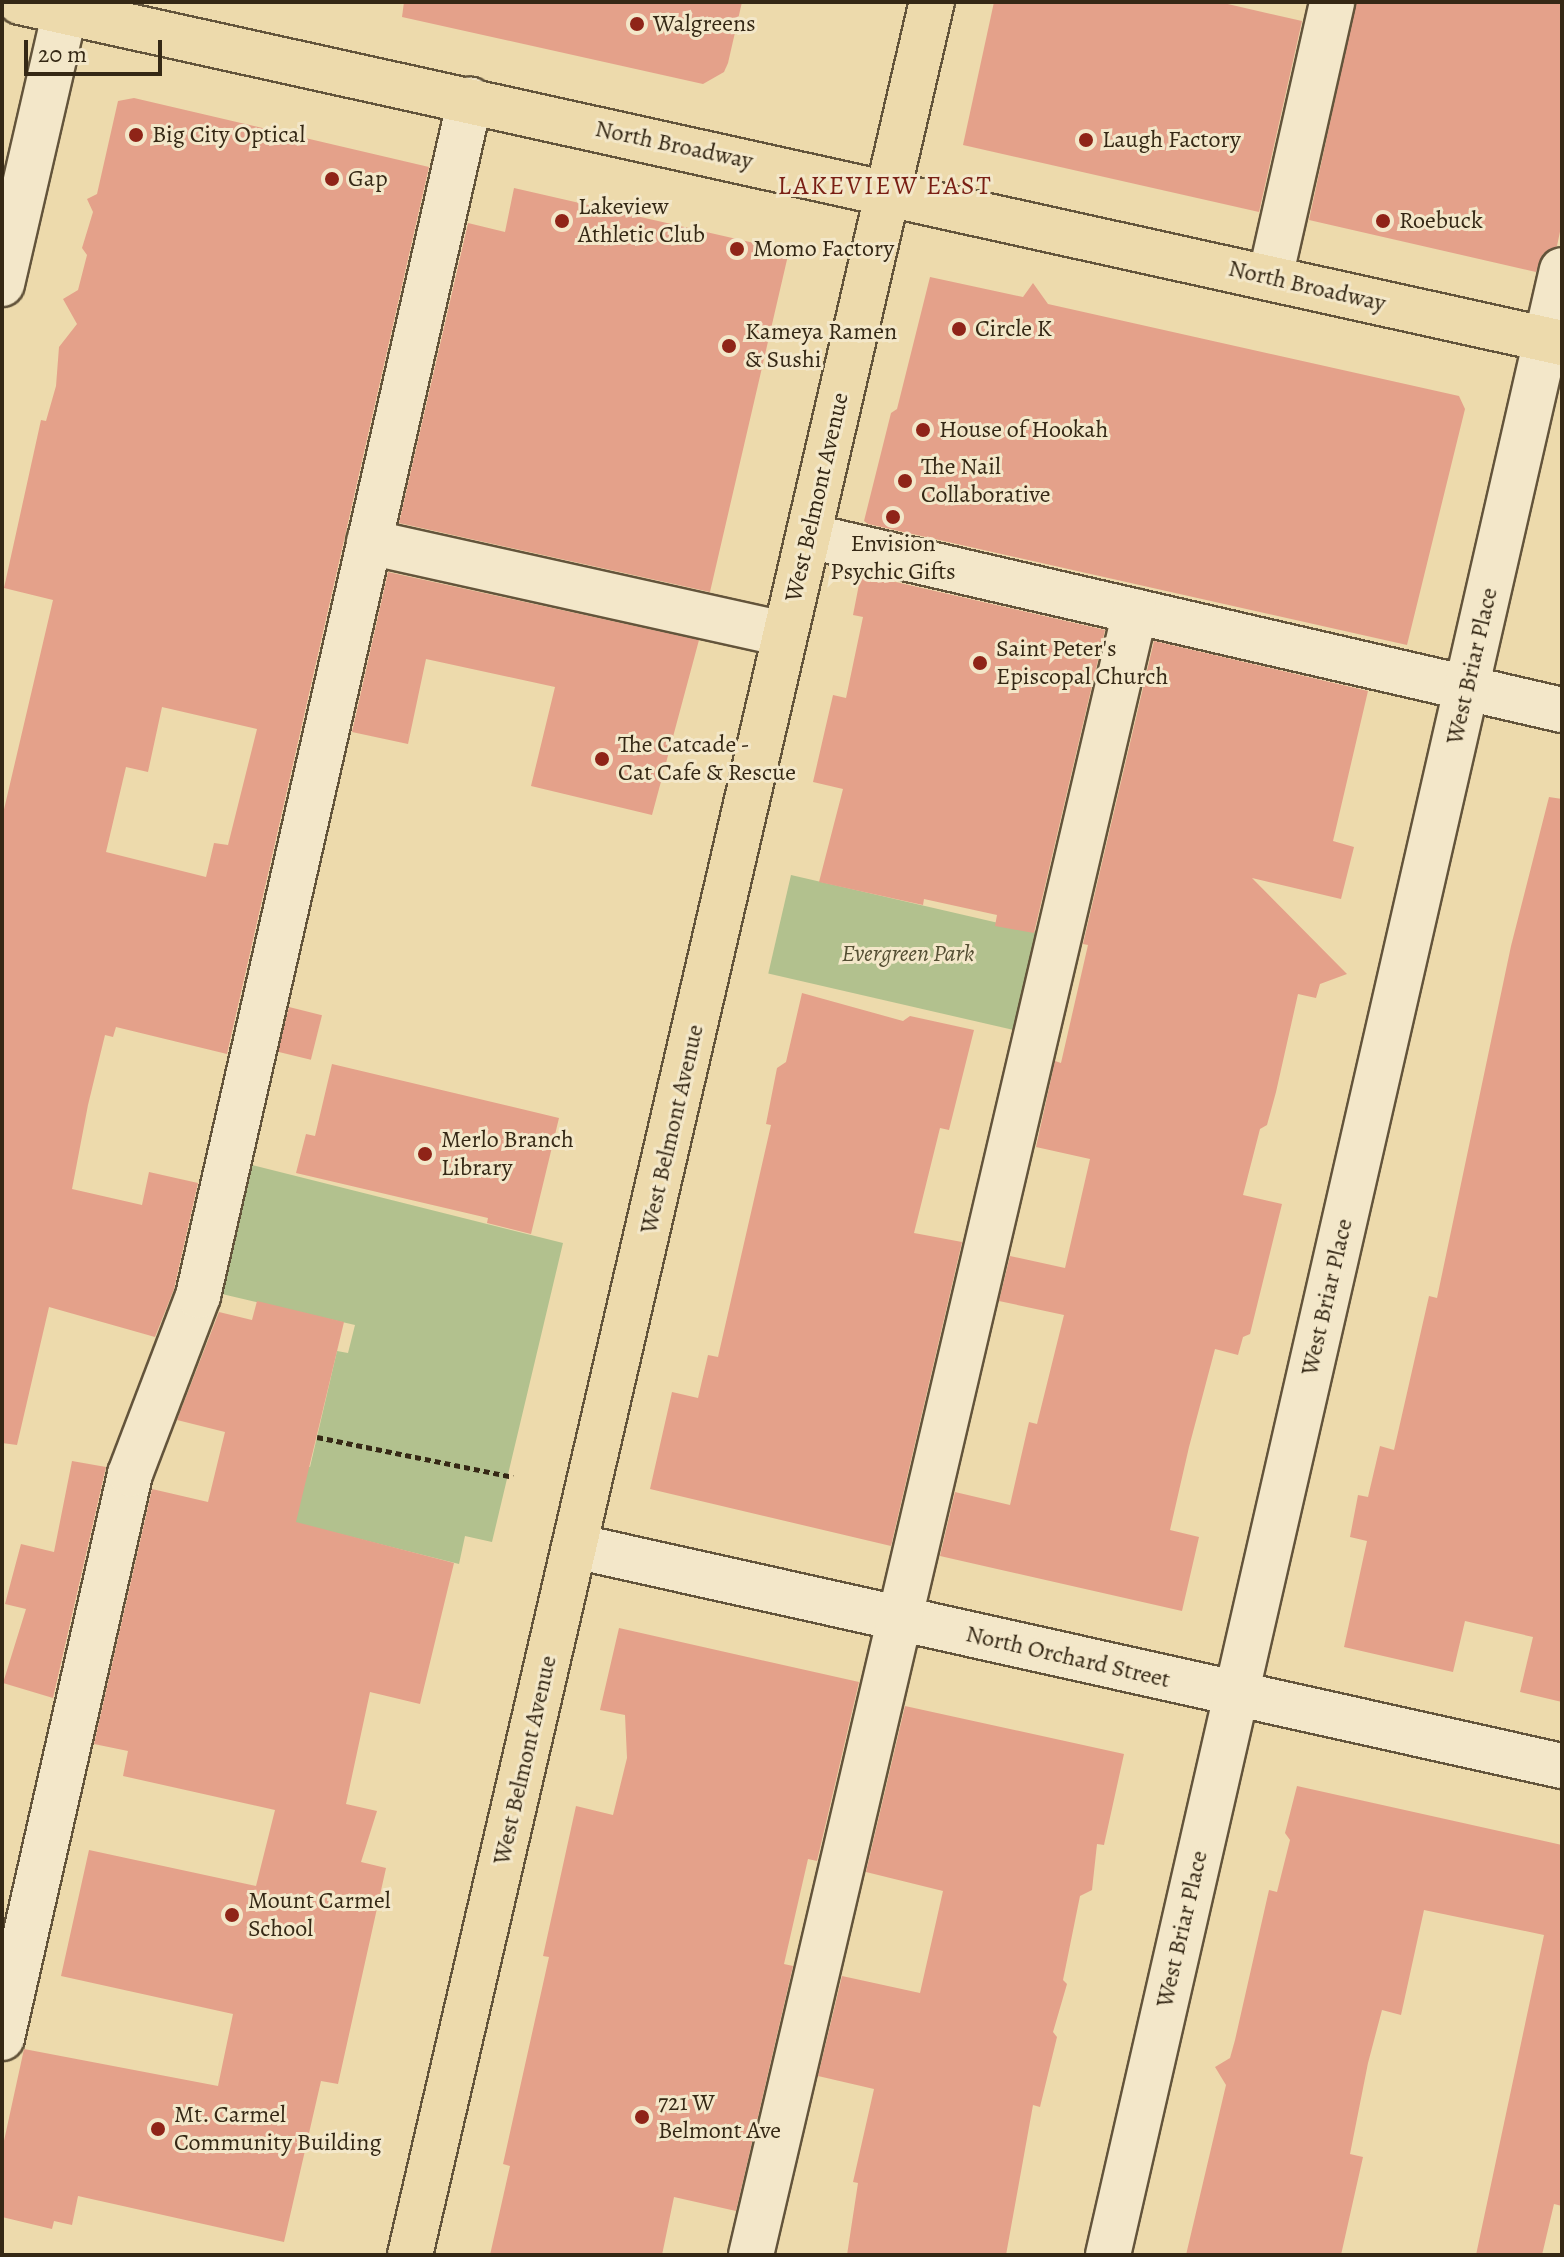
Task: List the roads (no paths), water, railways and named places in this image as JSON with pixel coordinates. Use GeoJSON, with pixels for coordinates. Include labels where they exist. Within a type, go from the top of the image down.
{"type":"FeatureCollection","features":[{"type":"Feature","properties":{"kind":"main road","name":"North Broadway"},"geometry":{"type":"LineString","coordinates":[[20,2],[66,7],[1554,341]]}},
{"type":"Feature","properties":{"kind":"main road","name":"West Belmont Avenue"},"geometry":{"type":"LineString","coordinates":[[410,2255],[932,2]]}},
{"type":"Feature","properties":{"kind":"street"},"geometry":{"type":"LineString","coordinates":[[1270,278],[1332,2]]}},
{"type":"Feature","properties":{"kind":"street"},"geometry":{"type":"LineString","coordinates":[[2,284],[66,7]]}},
{"type":"Feature","properties":{"kind":"street"},"geometry":{"type":"LineString","coordinates":[[2,2038],[130,1474],[198,1296],[470,100]]}},
{"type":"Feature","properties":{"kind":"street","name":"West Briar Place"},"geometry":{"type":"LineString","coordinates":[[1108,2255],[1467,688],[1554,341],[1562,270]]}},
{"type":"Feature","properties":{"kind":"street"},"geometry":{"type":"LineString","coordinates":[[809,536],[1562,710]]}},
{"type":"Feature","properties":{"kind":"street"},"geometry":{"type":"LineString","coordinates":[[369,542],[785,634]]}},
{"type":"Feature","properties":{"kind":"street"},"geometry":{"type":"LineString","coordinates":[[751,2255],[1135,611]]}},
{"type":"Feature","properties":{"kind":"street","name":"North Orchard Street"},"geometry":{"type":"LineString","coordinates":[[575,1546],[1562,1766]]}},
{"type":"Feature","properties":{"kind":"place","name":"Walgreens"},"geometry":{"type":"Point","coordinates":[637,24]}},
{"type":"Feature","properties":{"kind":"place","name":"Big City Optical"},"geometry":{"type":"Point","coordinates":[136,135]}},
{"type":"Feature","properties":{"kind":"place","name":"Laugh Factory"},"geometry":{"type":"Point","coordinates":[1086,140]}},
{"type":"Feature","properties":{"kind":"place","name":"Gap"},"geometry":{"type":"Point","coordinates":[332,179]}},
{"type":"Feature","properties":{"kind":"place","name":"Lakeview Athletic Club"},"geometry":{"type":"Point","coordinates":[562,221]}},
{"type":"Feature","properties":{"kind":"place","name":"Roebuck"},"geometry":{"type":"Point","coordinates":[1383,221]}},
{"type":"Feature","properties":{"kind":"place","name":"Momo Factory"},"geometry":{"type":"Point","coordinates":[737,249]}},
{"type":"Feature","properties":{"kind":"place","name":"Circle K"},"geometry":{"type":"Point","coordinates":[959,329]}},
{"type":"Feature","properties":{"kind":"place","name":"Kameya Ramen & Sushi"},"geometry":{"type":"Point","coordinates":[729,346]}},
{"type":"Feature","properties":{"kind":"place","name":"House of Hookah"},"geometry":{"type":"Point","coordinates":[923,430]}},
{"type":"Feature","properties":{"kind":"place","name":"The Nail Collaborative"},"geometry":{"type":"Point","coordinates":[905,481]}},
{"type":"Feature","properties":{"kind":"place","name":"Envision Psychic Gifts"},"geometry":{"type":"Point","coordinates":[893,517]}},
{"type":"Feature","properties":{"kind":"place","name":"Saint Peter's Episcopal Church"},"geometry":{"type":"Point","coordinates":[980,663]}},
{"type":"Feature","properties":{"kind":"place","name":"The Catcade - Cat Cafe & Rescue"},"geometry":{"type":"Point","coordinates":[602,759]}},
{"type":"Feature","properties":{"kind":"place","name":"Merlo Branch Library"},"geometry":{"type":"Point","coordinates":[425,1154]}},
{"type":"Feature","properties":{"kind":"place","name":"Mount Carmel School"},"geometry":{"type":"Point","coordinates":[232,1915]}},
{"type":"Feature","properties":{"kind":"place","name":"721 W Belmont Ave"},"geometry":{"type":"Point","coordinates":[642,2117]}},
{"type":"Feature","properties":{"kind":"place","name":"Mt. Carmel Community Building"},"geometry":{"type":"Point","coordinates":[158,2129]}},
{"type":"Feature","properties":{"kind":"district","name":"LAKEVIEW EAST"},"geometry":{"type":"Point","coordinates":[885,186]}},
{"type":"Feature","properties":{"kind":"park label","name":"Evergreen Park"},"geometry":{"type":"Point","coordinates":[908,954]}}]}
